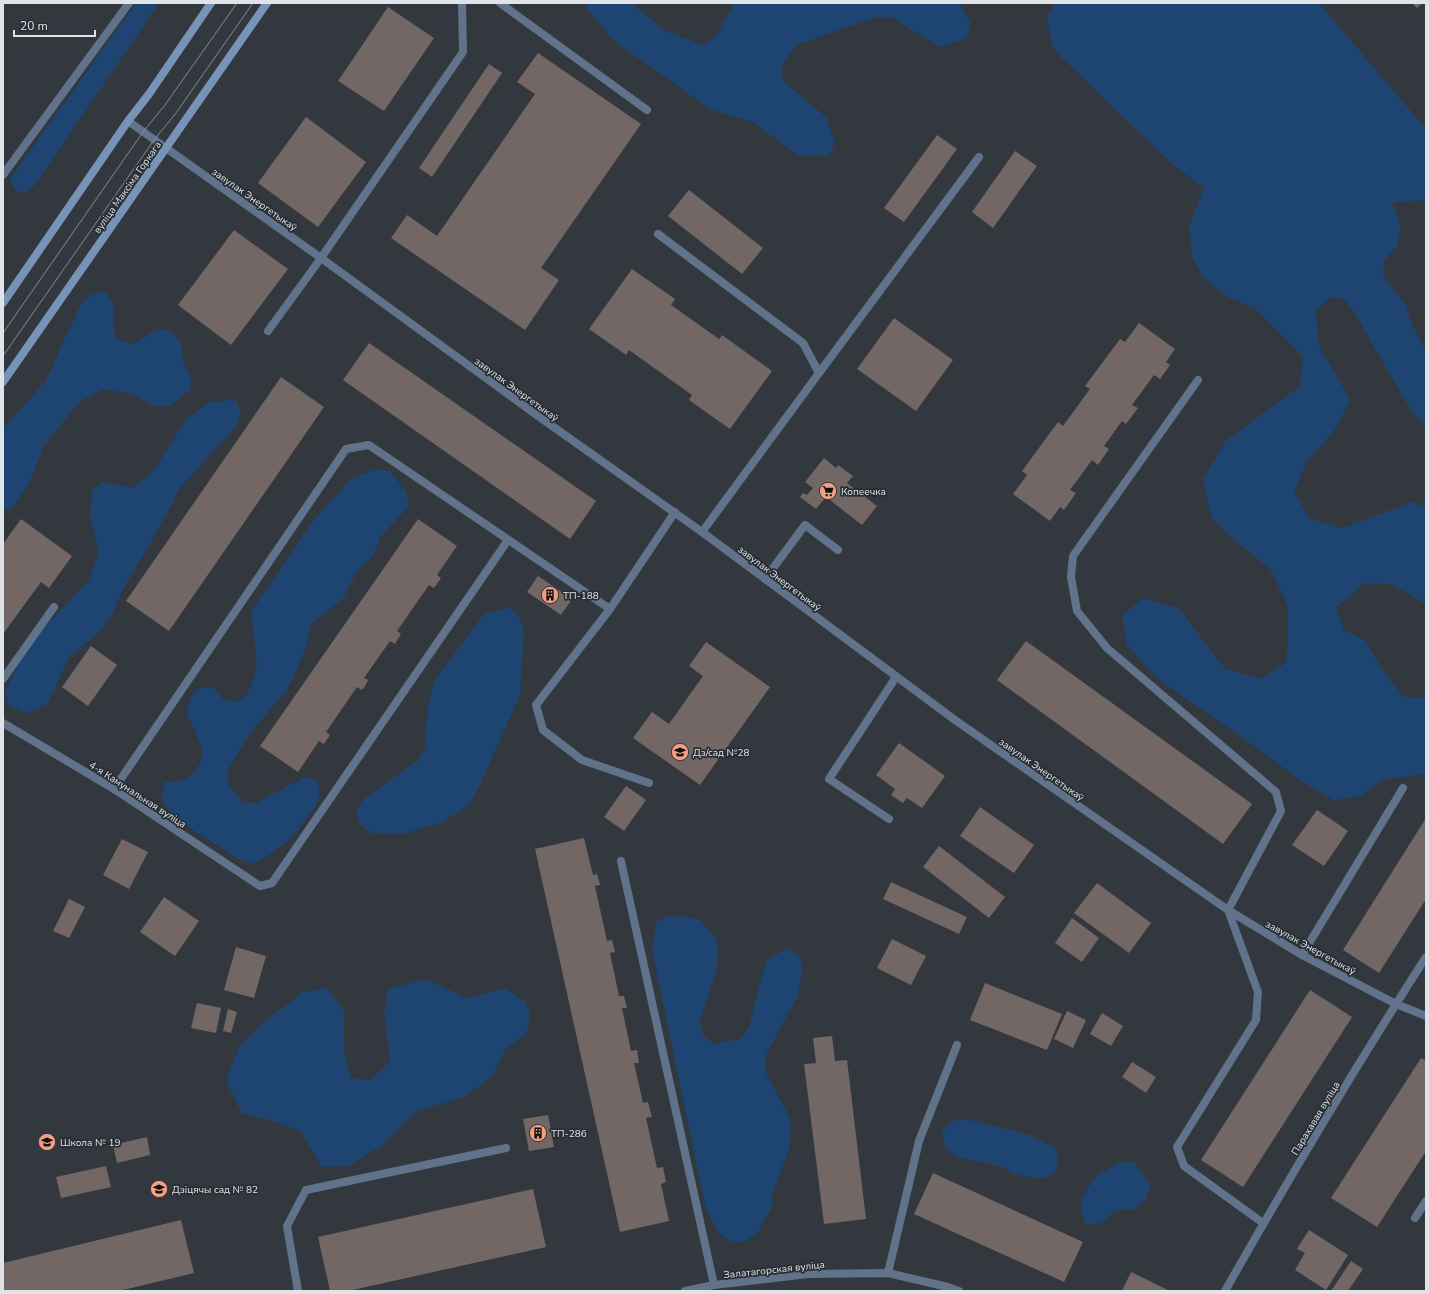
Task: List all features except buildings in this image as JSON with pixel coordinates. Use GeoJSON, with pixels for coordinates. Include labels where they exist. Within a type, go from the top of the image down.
{"type":"FeatureCollection","features":[{"type":"Feature","properties":{"kind":"main road"},"geometry":{"type":"LineString","coordinates":[[3,303],[211,3]]}},
{"type":"Feature","properties":{"kind":"main road","name":"вуліца Максіма Горкага"},"geometry":{"type":"LineString","coordinates":[[3,382],[267,3]]}},
{"type":"Feature","properties":{"kind":"street"},"geometry":{"type":"LineString","coordinates":[[3,175],[129,3]]}},
{"type":"Feature","properties":{"kind":"street"},"geometry":{"type":"LineString","coordinates":[[268,331],[321,258],[462,52],[462,3]]}},
{"type":"Feature","properties":{"kind":"street"},"geometry":{"type":"LineString","coordinates":[[500,3],[647,110]]}},
{"type":"Feature","properties":{"kind":"street","name":"завулак Энергетыкаў"},"geometry":{"type":"LineString","coordinates":[[128,121],[321,258],[532,412],[675,512],[955,720],[1228,910],[1302,955],[1396,1004],[1426,1016]]}},
{"type":"Feature","properties":{"kind":"street"},"geometry":{"type":"LineString","coordinates":[[702,532],[818,373],[979,158]]}},
{"type":"Feature","properties":{"kind":"street"},"geometry":{"type":"LineString","coordinates":[[658,234],[803,343],[818,373]]}},
{"type":"Feature","properties":{"kind":"street"},"geometry":{"type":"LineString","coordinates":[[1198,380],[1073,556],[1071,577],[1076,611],[1107,648],[1276,792],[1280,811],[1228,910],[1258,992],[1256,1020],[1176,1147],[1184,1166],[1263,1223]]}},
{"type":"Feature","properties":{"kind":"street"},"geometry":{"type":"LineString","coordinates":[[114,789],[346,449],[369,445],[610,609]]}},
{"type":"Feature","properties":{"kind":"street"},"geometry":{"type":"LineString","coordinates":[[649,783],[582,760],[543,730],[536,705],[610,609],[675,512]]}},
{"type":"Feature","properties":{"kind":"street"},"geometry":{"type":"LineString","coordinates":[[765,579],[805,525],[838,550]]}},
{"type":"Feature","properties":{"kind":"street","name":"4-я Камунальная вуліца"},"geometry":{"type":"LineString","coordinates":[[3,723],[114,789],[260,886],[272,883],[508,540]]}},
{"type":"Feature","properties":{"kind":"street"},"geometry":{"type":"LineString","coordinates":[[3,679],[54,607]]}},
{"type":"Feature","properties":{"kind":"street"},"geometry":{"type":"LineString","coordinates":[[889,819],[829,779],[896,677]]}},
{"type":"Feature","properties":{"kind":"street"},"geometry":{"type":"LineString","coordinates":[[1302,955],[1403,788]]}},
{"type":"Feature","properties":{"kind":"street"},"geometry":{"type":"LineString","coordinates":[[621,861],[714,1285]]}},
{"type":"Feature","properties":{"kind":"street","name":"Парахавая вуліца"},"geometry":{"type":"LineString","coordinates":[[1225,1291],[1263,1223],[1426,957]]}},
{"type":"Feature","properties":{"kind":"street"},"geometry":{"type":"LineString","coordinates":[[888,1273],[919,1141],[957,1045]]}},
{"type":"Feature","properties":{"kind":"street"},"geometry":{"type":"LineString","coordinates":[[298,1291],[287,1226],[306,1190],[506,1148]]}},
{"type":"Feature","properties":{"kind":"street"},"geometry":{"type":"LineString","coordinates":[[1415,1218],[1426,1201]]}},
{"type":"Feature","properties":{"kind":"street","name":"Залатагорская вуліца"},"geometry":{"type":"LineString","coordinates":[[685,1291],[714,1285],[808,1274],[888,1273],[958,1291]]}},
{"type":"Feature","properties":{"kind":"shaded area"},"geometry":{"type":"Polygon","coordinates":[[[136,3],[159,3],[35,185],[23,193],[15,190],[10,179],[136,3]]]}},
{"type":"Feature","properties":{"kind":"shaded area"},"geometry":{"type":"Polygon","coordinates":[[[585,3],[631,3],[664,30],[702,45],[714,39],[735,3],[960,3],[971,24],[967,38],[940,47],[891,17],[877,17],[796,45],[780,69],[784,82],[826,117],[835,143],[829,156],[799,156],[753,122],[712,110],[614,41],[587,9],[585,3]]]}},
{"type":"Feature","properties":{"kind":"shaded area"},"geometry":{"type":"Polygon","coordinates":[[[1056,3],[1319,3],[1426,129],[1426,200],[1392,202],[1401,226],[1397,246],[1384,261],[1383,276],[1405,304],[1426,353],[1426,426],[1410,409],[1353,310],[1344,299],[1331,297],[1316,311],[1318,344],[1350,400],[1336,428],[1306,463],[1294,492],[1310,519],[1342,528],[1411,502],[1426,507],[1426,604],[1391,584],[1364,583],[1336,608],[1344,630],[1365,640],[1383,671],[1404,697],[1426,698],[1426,774],[1381,780],[1361,796],[1334,800],[1306,784],[1158,679],[1127,645],[1122,616],[1143,598],[1179,608],[1224,668],[1260,679],[1286,663],[1288,606],[1270,569],[1232,538],[1211,517],[1203,479],[1226,441],[1300,386],[1303,357],[1256,309],[1230,298],[1205,280],[1192,257],[1189,226],[1204,188],[1171,163],[1060,56],[1052,44],[1047,16],[1056,3]]]}},
{"type":"Feature","properties":{"kind":"shaded area"},"geometry":{"type":"Polygon","coordinates":[[[105,291],[114,304],[114,330],[117,340],[132,344],[157,330],[171,331],[180,342],[184,364],[191,376],[190,390],[169,406],[155,406],[131,394],[104,389],[80,401],[45,444],[28,485],[13,507],[3,511],[3,429],[45,382],[81,304],[91,295],[105,291]]]}},
{"type":"Feature","properties":{"kind":"shaded area"},"geometry":{"type":"Polygon","coordinates":[[[235,399],[241,411],[237,425],[178,490],[168,512],[121,593],[110,619],[99,632],[70,656],[47,705],[26,713],[9,705],[5,692],[30,642],[88,582],[99,550],[90,518],[92,491],[103,482],[134,488],[154,470],[187,419],[208,403],[235,399]]]}},
{"type":"Feature","properties":{"kind":"shaded area"},"geometry":{"type":"Polygon","coordinates":[[[377,469],[390,471],[406,492],[409,506],[380,537],[373,556],[357,571],[344,597],[311,624],[305,651],[287,690],[250,733],[229,768],[227,782],[243,803],[256,803],[303,778],[317,780],[320,794],[315,808],[288,841],[265,858],[252,864],[238,859],[170,815],[161,796],[165,782],[187,780],[200,764],[203,750],[186,711],[191,697],[201,687],[214,688],[223,699],[237,702],[248,693],[257,667],[251,612],[314,520],[351,479],[377,469]]]}},
{"type":"Feature","properties":{"kind":"shaded area"},"geometry":{"type":"Polygon","coordinates":[[[510,607],[519,618],[524,630],[520,694],[482,781],[470,804],[443,822],[402,834],[374,834],[360,825],[356,812],[363,800],[418,760],[425,748],[428,706],[435,680],[484,614],[510,607]]]}},
{"type":"Feature","properties":{"kind":"shaded area"},"geometry":{"type":"Polygon","coordinates":[[[670,915],[700,919],[717,940],[717,968],[700,1021],[703,1035],[713,1044],[741,1039],[749,1027],[766,961],[787,948],[798,955],[803,968],[798,995],[765,1057],[765,1071],[791,1120],[789,1149],[772,1195],[771,1209],[757,1233],[746,1241],[732,1242],[720,1234],[706,1210],[652,949],[657,921],[670,915]]]}},
{"type":"Feature","properties":{"kind":"shaded area"},"geometry":{"type":"Polygon","coordinates":[[[427,979],[466,998],[505,988],[525,1001],[530,1015],[527,1032],[505,1050],[492,1077],[462,1098],[418,1110],[383,1145],[348,1166],[322,1167],[301,1131],[267,1119],[242,1114],[226,1081],[240,1045],[270,1017],[303,992],[328,988],[344,1012],[344,1049],[350,1078],[370,1080],[390,1061],[384,1011],[388,989],[427,979]]]}},
{"type":"Feature","properties":{"kind":"shaded area"},"geometry":{"type":"Polygon","coordinates":[[[964,1119],[1030,1135],[1054,1147],[1059,1161],[1054,1174],[1040,1179],[1013,1174],[1000,1166],[955,1157],[945,1147],[942,1133],[950,1122],[964,1119]]]}},
{"type":"Feature","properties":{"kind":"shaded area"},"geometry":{"type":"Polygon","coordinates":[[[1121,1162],[1135,1163],[1150,1185],[1146,1199],[1135,1209],[1115,1210],[1102,1223],[1087,1225],[1081,1211],[1082,1197],[1097,1175],[1121,1162]]]}},
{"type":"Feature","properties":{"kind":"tram line"},"geometry":{"type":"LineString","coordinates":[[3,333],[143,132],[165,105],[237,3]]}},
{"type":"Feature","properties":{"kind":"tram line"},"geometry":{"type":"LineString","coordinates":[[3,356],[154,140],[176,113],[253,3]]}},
{"type":"Feature","properties":{"kind":"place","name":"Копеечка"},"geometry":{"type":"Point","coordinates":[828,491]}},
{"type":"Feature","properties":{"kind":"place","name":"ТП-188"},"geometry":{"type":"Point","coordinates":[550,595]}},
{"type":"Feature","properties":{"kind":"place","name":"Дз/сад №28"},"geometry":{"type":"Point","coordinates":[680,752]}},
{"type":"Feature","properties":{"kind":"place","name":"ТП-286"},"geometry":{"type":"Point","coordinates":[538,1133]}},
{"type":"Feature","properties":{"kind":"place","name":"Школа № 19"},"geometry":{"type":"Point","coordinates":[47,1142]}},
{"type":"Feature","properties":{"kind":"place","name":"Дзіцячы сад № 82"},"geometry":{"type":"Point","coordinates":[159,1189]}}]}
